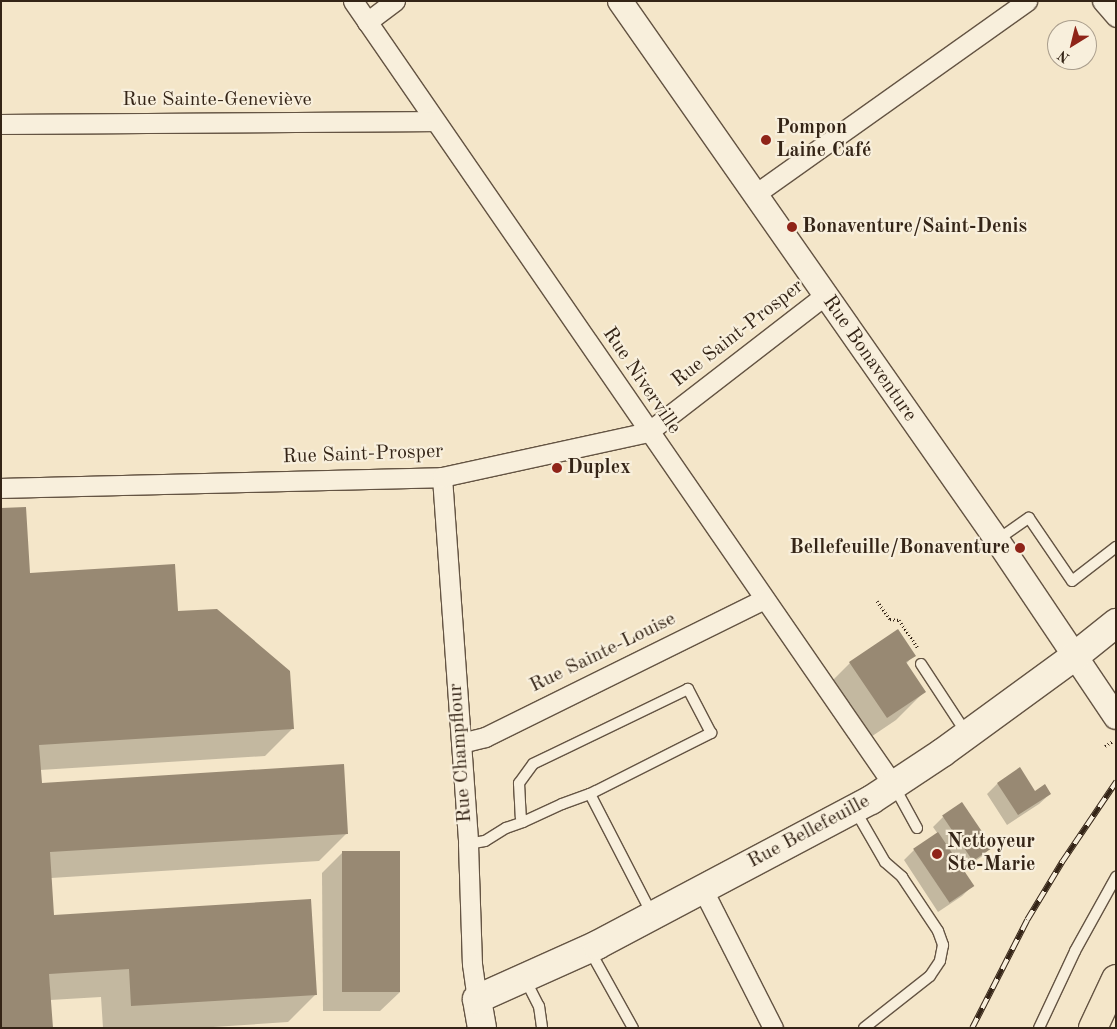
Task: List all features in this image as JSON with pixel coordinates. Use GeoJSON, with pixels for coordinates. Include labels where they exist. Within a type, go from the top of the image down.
{"type":"FeatureCollection","features":[{"type":"Feature","properties":{"kind":"highway"},"geometry":{"type":"LineString","coordinates":[[1094,1028],[1116,979]]}},
{"type":"Feature","properties":{"kind":"main road","name":"Rue Bellefeuille"},"geometry":{"type":"LineString","coordinates":[[478,999],[589,948],[855,809],[894,786],[968,735],[1075,656],[1116,623]]}},
{"type":"Feature","properties":{"kind":"main road","name":"Rue Champflour"},"geometry":{"type":"LineString","coordinates":[[478,999],[482,1028]]}},
{"type":"Feature","properties":{"kind":"street","name":"Rue Niverville"},"geometry":{"type":"LineString","coordinates":[[352,1],[894,786]]}},
{"type":"Feature","properties":{"kind":"street"},"geometry":{"type":"LineString","coordinates":[[367,22],[395,1]]}},
{"type":"Feature","properties":{"kind":"street","name":"Rue Bonaventure"},"geometry":{"type":"LineString","coordinates":[[620,1],[996,540],[1116,717]]}},
{"type":"Feature","properties":{"kind":"street"},"geometry":{"type":"LineString","coordinates":[[754,195],[1027,1]]}},
{"type":"Feature","properties":{"kind":"street"},"geometry":{"type":"LineString","coordinates":[[1102,1],[1116,17]]}},
{"type":"Feature","properties":{"kind":"street","name":"Rue Sainte-Geneviève"},"geometry":{"type":"LineString","coordinates":[[1,124],[434,121]]}},
{"type":"Feature","properties":{"kind":"street","name":"Rue Saint-Prosper"},"geometry":{"type":"LineString","coordinates":[[1,488],[442,477],[648,432],[824,295]]}},
{"type":"Feature","properties":{"kind":"street","name":"Rue Champflour"},"geometry":{"type":"LineString","coordinates":[[442,477],[468,844],[472,956],[478,999]]}},
{"type":"Feature","properties":{"kind":"street","name":"Rue Sainte-Louise"},"geometry":{"type":"LineString","coordinates":[[461,743],[484,737],[764,599]]}},
{"type":"Feature","properties":{"kind":"street"},"geometry":{"type":"LineString","coordinates":[[702,888],[773,1028]]}},
{"type":"Feature","properties":{"kind":"lane"},"geometry":{"type":"LineString","coordinates":[[996,540],[1029,518],[1072,581],[1116,547]]}},
{"type":"Feature","properties":{"kind":"lane"},"geometry":{"type":"LineString","coordinates":[[921,664],[968,735]]}},
{"type":"Feature","properties":{"kind":"lane"},"geometry":{"type":"LineString","coordinates":[[468,844],[485,841],[506,828],[523,822],[590,794],[711,732],[688,689],[533,764],[519,782],[523,822]]}},
{"type":"Feature","properties":{"kind":"lane"},"geometry":{"type":"LineString","coordinates":[[894,786],[917,828]]}},
{"type":"Feature","properties":{"kind":"lane"},"geometry":{"type":"LineString","coordinates":[[590,794],[653,915]]}},
{"type":"Feature","properties":{"kind":"lane"},"geometry":{"type":"LineString","coordinates":[[855,809],[885,862],[902,877],[938,931],[943,945],[940,961],[930,976],[864,1028]]}},
{"type":"Feature","properties":{"kind":"lane"},"geometry":{"type":"LineString","coordinates":[[1039,1028],[1075,951],[1116,877]]}},
{"type":"Feature","properties":{"kind":"lane"},"geometry":{"type":"LineString","coordinates":[[589,948],[633,1028]]}},
{"type":"Feature","properties":{"kind":"lane"},"geometry":{"type":"LineString","coordinates":[[524,978],[539,1006],[542,1028]]}},
{"type":"Feature","properties":{"kind":"path"},"geometry":{"type":"LineString","coordinates":[[877,601],[890,619],[899,620],[908,633]]}},
{"type":"Feature","properties":{"kind":"path"},"geometry":{"type":"LineString","coordinates":[[1105,746],[1116,739]]}},
{"type":"Feature","properties":{"kind":"building"},"geometry":{"type":"Polygon","coordinates":[[[26,507],[30,573],[175,564],[178,611],[217,609],[290,671],[294,729],[39,745],[42,783],[344,764],[348,834],[50,852],[54,915],[311,899],[317,995],[131,1006],[129,969],[49,974],[53,1028],[1,1028],[1,508],[26,507]]]}},
{"type":"Feature","properties":{"kind":"building"},"geometry":{"type":"Polygon","coordinates":[[[898,629],[916,656],[906,662],[926,692],[887,718],[849,662],[898,629]]]}},
{"type":"Feature","properties":{"kind":"building"},"geometry":{"type":"Polygon","coordinates":[[[1020,767],[1035,791],[1045,784],[1051,794],[1018,815],[997,783],[1020,767]]]}},
{"type":"Feature","properties":{"kind":"building"},"geometry":{"type":"Polygon","coordinates":[[[962,802],[993,848],[973,861],[942,815],[962,802]]]}},
{"type":"Feature","properties":{"kind":"building"},"geometry":{"type":"Polygon","coordinates":[[[938,832],[974,886],[949,903],[913,849],[938,832]]]}},
{"type":"Feature","properties":{"kind":"building"},"geometry":{"type":"Polygon","coordinates":[[[342,851],[400,851],[400,992],[342,992],[342,851]]]}},
{"type":"Feature","properties":{"kind":"railway"},"geometry":{"type":"LineString","coordinates":[[972,1028],[1027,920],[1062,862],[1116,782]]}},
{"type":"Feature","properties":{"kind":"place","name":"Pompon Laine Café"},"geometry":{"type":"Point","coordinates":[766,140]}},
{"type":"Feature","properties":{"kind":"place","name":"Bonaventure/Saint-Denis"},"geometry":{"type":"Point","coordinates":[792,227]}},
{"type":"Feature","properties":{"kind":"place","name":"Duplex"},"geometry":{"type":"Point","coordinates":[557,468]}},
{"type":"Feature","properties":{"kind":"place","name":"Bellefeuille/Bonaventure"},"geometry":{"type":"Point","coordinates":[1020,548]}},
{"type":"Feature","properties":{"kind":"place","name":"Nettoyeur Ste-Marie"},"geometry":{"type":"Point","coordinates":[937,854]}}]}
